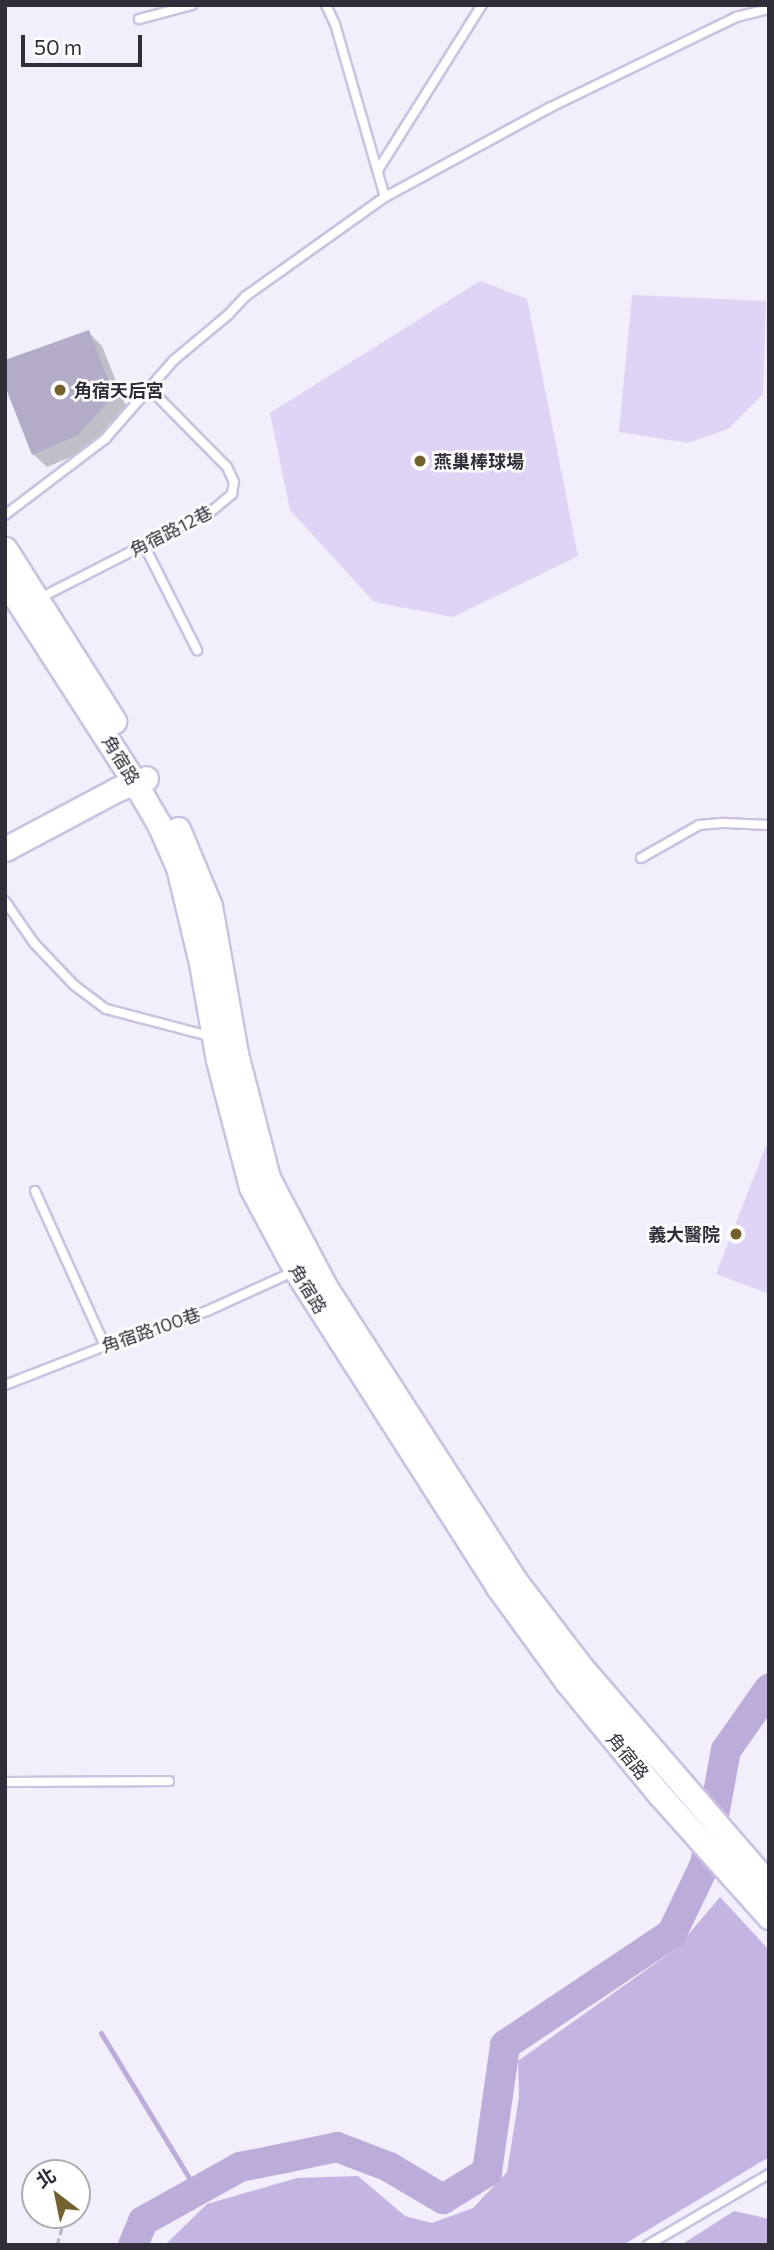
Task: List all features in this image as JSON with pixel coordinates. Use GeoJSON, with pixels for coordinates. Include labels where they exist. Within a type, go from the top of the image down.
{"type":"FeatureCollection","features":[{"type":"Feature","properties":{"kind":"main road","name":"角宿路"},"geometry":{"type":"LineString","coordinates":[[5,549],[30,603],[141,780],[178,867],[223,1037],[268,1178],[326,1288],[514,1579],[582,1668],[769,1885]]}},
{"type":"Feature","properties":{"kind":"main road","name":"角宿路"},"geometry":{"type":"LineString","coordinates":[[5,582],[30,603]]}},
{"type":"Feature","properties":{"kind":"main road"},"geometry":{"type":"LineString","coordinates":[[5,849],[141,780]]}},
{"type":"Feature","properties":{"kind":"main road","name":"角宿路"},"geometry":{"type":"LineString","coordinates":[[223,1037],[251,1187],[296,1271],[498,1587],[567,1682],[684,1822],[769,1916]]}},
{"type":"Feature","properties":{"kind":"lane"},"geometry":{"type":"LineString","coordinates":[[139,19],[192,5]]}},
{"type":"Feature","properties":{"kind":"lane"},"geometry":{"type":"LineString","coordinates":[[326,5],[335,24],[384,197]]}},
{"type":"Feature","properties":{"kind":"lane"},"geometry":{"type":"LineString","coordinates":[[378,170],[482,5]]}},
{"type":"Feature","properties":{"kind":"lane"},"geometry":{"type":"LineString","coordinates":[[5,515],[105,439],[174,360],[246,296],[384,197],[548,108],[736,17],[769,9]]}},
{"type":"Feature","properties":{"kind":"lane","name":"角宿路12巷"},"geometry":{"type":"LineString","coordinates":[[30,603],[223,503],[232,494],[234,482],[227,467],[150,389]]}},
{"type":"Feature","properties":{"kind":"lane"},"geometry":{"type":"LineString","coordinates":[[144,545],[197,650]]}},
{"type":"Feature","properties":{"kind":"lane"},"geometry":{"type":"LineString","coordinates":[[641,858],[699,825],[724,822],[769,825]]}},
{"type":"Feature","properties":{"kind":"lane"},"geometry":{"type":"LineString","coordinates":[[5,901],[34,943],[74,985],[106,1009],[223,1037]]}},
{"type":"Feature","properties":{"kind":"lane"},"geometry":{"type":"LineString","coordinates":[[35,1191],[104,1346]]}},
{"type":"Feature","properties":{"kind":"lane","name":"角宿路100巷"},"geometry":{"type":"LineString","coordinates":[[5,1385],[104,1346],[207,1311],[296,1271]]}},
{"type":"Feature","properties":{"kind":"lane"},"geometry":{"type":"LineString","coordinates":[[5,1782],[169,1781]]}},
{"type":"Feature","properties":{"kind":"lane"},"geometry":{"type":"LineString","coordinates":[[648,2245],[769,2174]]}},
{"type":"Feature","properties":{"kind":"shaded area","name":"燕巢棒球場"},"geometry":{"type":"Polygon","coordinates":[[[480,281],[527,299],[578,556],[453,617],[374,602],[290,510],[270,413],[480,281]]]}},
{"type":"Feature","properties":{"kind":"shaded area"},"geometry":{"type":"Polygon","coordinates":[[[632,295],[766,301],[763,394],[728,429],[688,443],[619,432],[632,295]]]}},
{"type":"Feature","properties":{"kind":"shaded area"},"geometry":{"type":"Polygon","coordinates":[[[766,1146],[769,1147],[769,1294],[716,1274],[766,1146]]]}},
{"type":"Feature","properties":{"kind":"shaded area"},"geometry":{"type":"Polygon","coordinates":[[[720,1897],[769,1950],[769,2157],[623,2245],[165,2245],[207,2204],[297,2178],[358,2176],[405,2216],[432,2223],[473,2208],[507,2172],[519,2097],[518,2061],[677,1948],[720,1897]]]}},
{"type":"Feature","properties":{"kind":"shaded area"},"geometry":{"type":"Polygon","coordinates":[[[734,2211],[769,2219],[769,2245],[681,2245],[734,2211]]]}},
{"type":"Feature","properties":{"kind":"building","name":"角宿天后宮"},"geometry":{"type":"Polygon","coordinates":[[[89,330],[114,395],[78,435],[32,455],[5,386],[5,360],[89,330]]]}},
{"type":"Feature","properties":{"kind":"waterway"},"geometry":{"type":"LineString","coordinates":[[133,2245],[143,2221],[240,2167],[337,2147],[389,2167],[443,2199],[487,2172],[505,2045],[672,1933],[705,1864],[726,1750],[769,1689]]}},
{"type":"Feature","properties":{"kind":"waterway"},"geometry":{"type":"LineString","coordinates":[[101,2033],[197,2191]]}},
{"type":"Feature","properties":{"kind":"place","name":"角宿天后宮"},"geometry":{"type":"Point","coordinates":[60,390]}},
{"type":"Feature","properties":{"kind":"place","name":"燕巢棒球場"},"geometry":{"type":"Point","coordinates":[420,461]}},
{"type":"Feature","properties":{"kind":"place","name":"義大醫院"},"geometry":{"type":"Point","coordinates":[736,1234]}}]}
